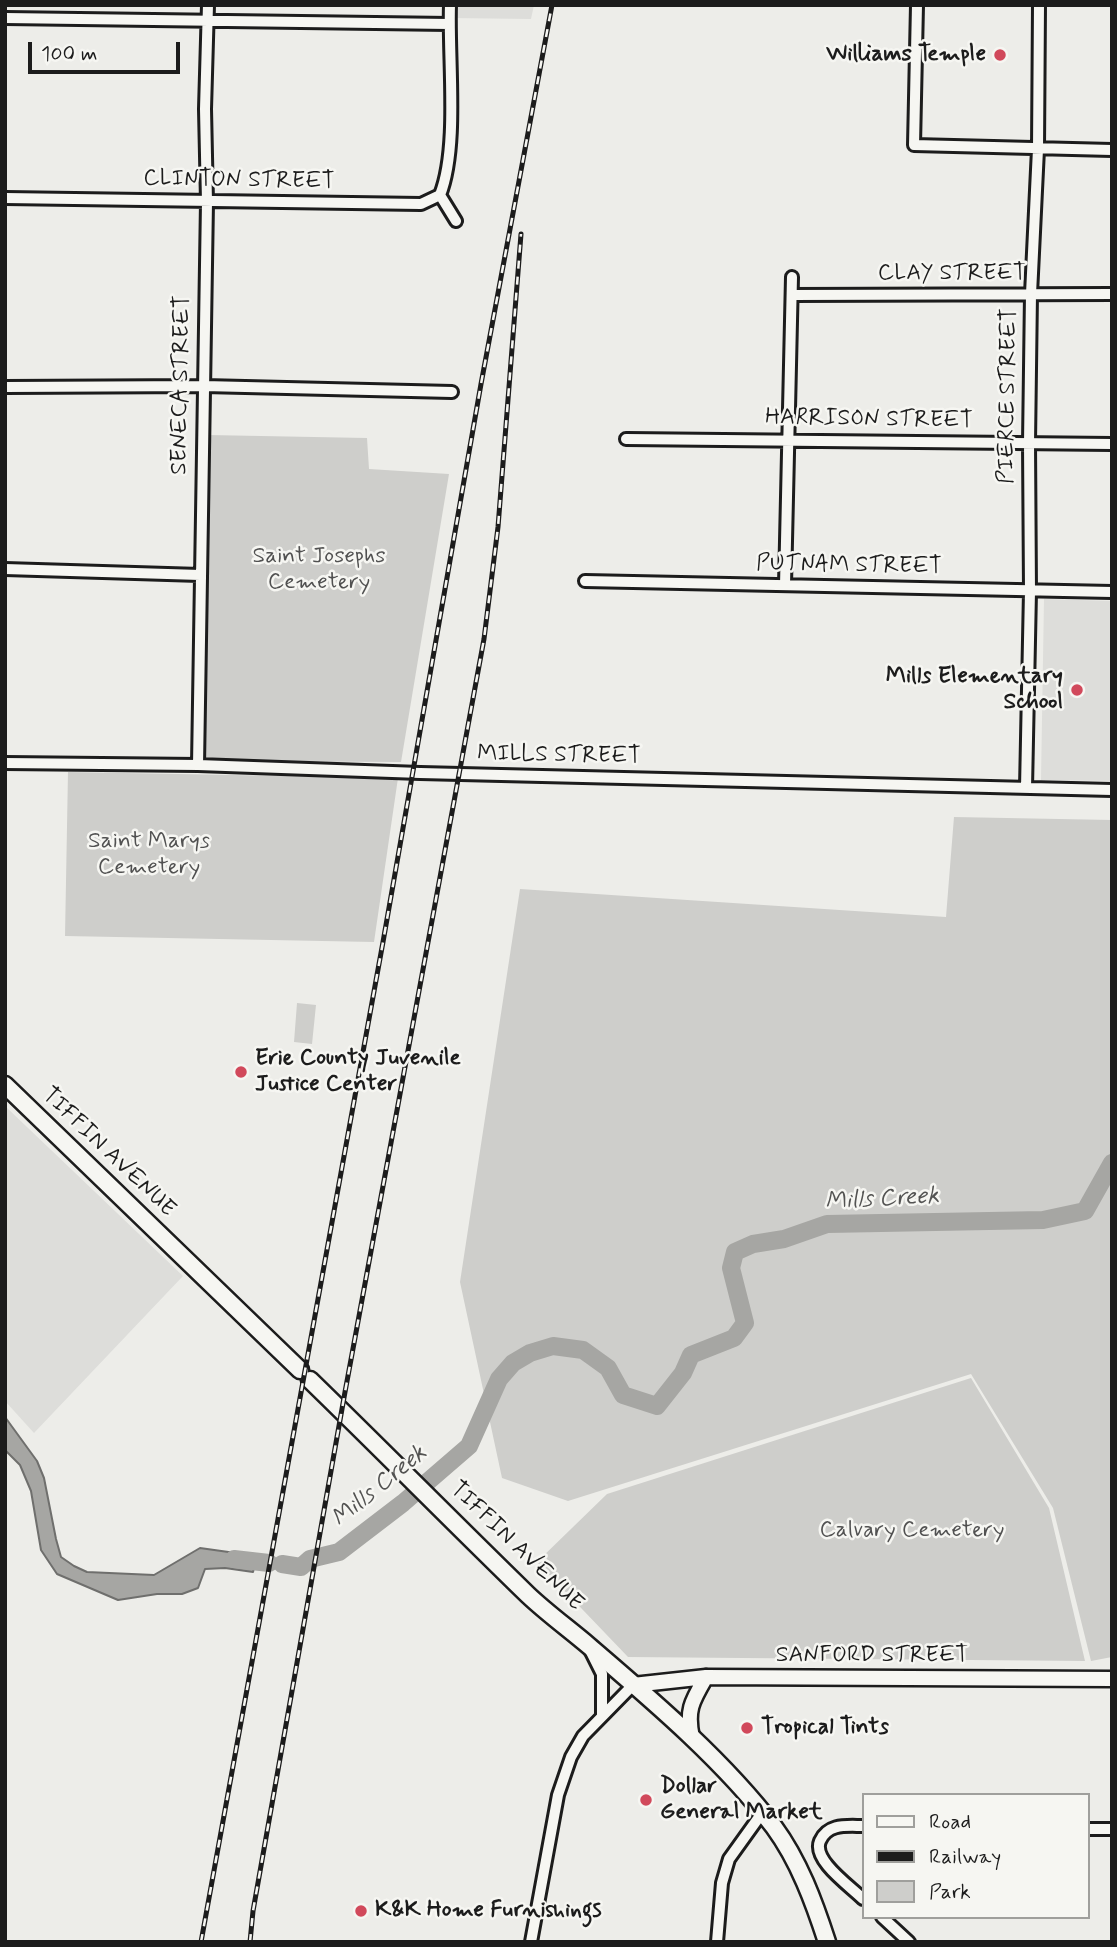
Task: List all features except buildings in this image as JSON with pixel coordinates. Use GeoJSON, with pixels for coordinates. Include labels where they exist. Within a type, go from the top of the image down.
{"type":"FeatureCollection","features":[{"type":"Feature","properties":{"kind":"main road","name":"TIFFIN AVENUE"},"geometry":{"type":"LineString","coordinates":[[5,1086],[409,1476],[530,1597],[692,1738],[775,1828],[795,1860],[827,1942]]}},
{"type":"Feature","properties":{"kind":"main road","name":"SANFORD STREET"},"geometry":{"type":"LineString","coordinates":[[633,1685],[706,1677],[1112,1679]]}},
{"type":"Feature","properties":{"kind":"main road"},"geometry":{"type":"LineString","coordinates":[[692,1738],[688,1722],[689,1710],[706,1677]]}},
{"type":"Feature","properties":{"kind":"street","name":"SENECA STREET"},"geometry":{"type":"LineString","coordinates":[[198,765],[208,5]]}},
{"type":"Feature","properties":{"kind":"street"},"geometry":{"type":"LineString","coordinates":[[450,5],[447,177],[440,195],[456,220]]}},
{"type":"Feature","properties":{"kind":"street"},"geometry":{"type":"LineString","coordinates":[[917,5],[914,145],[1112,150]]}},
{"type":"Feature","properties":{"kind":"street","name":"PIERCE STREET"},"geometry":{"type":"LineString","coordinates":[[1026,788],[1031,295],[1038,149],[1039,5]]}},
{"type":"Feature","properties":{"kind":"street"},"geometry":{"type":"LineString","coordinates":[[5,18],[449,24]]}},
{"type":"Feature","properties":{"kind":"street","name":"CLINTON STREET"},"geometry":{"type":"LineString","coordinates":[[5,198],[421,204],[440,195]]}},
{"type":"Feature","properties":{"kind":"street"},"geometry":{"type":"LineString","coordinates":[[785,585],[792,277]]}},
{"type":"Feature","properties":{"kind":"street","name":"CLAY STREET"},"geometry":{"type":"LineString","coordinates":[[792,295],[1112,294]]}},
{"type":"Feature","properties":{"kind":"street"},"geometry":{"type":"LineString","coordinates":[[5,387],[204,386],[452,392]]}},
{"type":"Feature","properties":{"kind":"street","name":"HARRISON STREET"},"geometry":{"type":"LineString","coordinates":[[626,439],[1112,444]]}},
{"type":"Feature","properties":{"kind":"street"},"geometry":{"type":"LineString","coordinates":[[5,569],[200,575]]}},
{"type":"Feature","properties":{"kind":"street","name":"PUTNAM STREET"},"geometry":{"type":"LineString","coordinates":[[585,581],[1112,592]]}},
{"type":"Feature","properties":{"kind":"street","name":"MILLS STREET"},"geometry":{"type":"LineString","coordinates":[[5,763],[198,765],[413,773],[1112,790]]}},
{"type":"Feature","properties":{"kind":"street"},"geometry":{"type":"LineString","coordinates":[[589,1646],[602,1674],[602,1715]]}},
{"type":"Feature","properties":{"kind":"street"},"geometry":{"type":"LineString","coordinates":[[531,1942],[558,1795],[571,1758],[583,1736],[633,1685]]}},
{"type":"Feature","properties":{"kind":"street"},"geometry":{"type":"LineString","coordinates":[[717,1942],[722,1883],[729,1859],[762,1813]]}},
{"type":"Feature","properties":{"kind":"street"},"geometry":{"type":"LineString","coordinates":[[862,1826],[839,1826],[824,1833],[817,1848],[821,1859],[862,1898]]}},
{"type":"Feature","properties":{"kind":"street"},"geometry":{"type":"LineString","coordinates":[[1089,1829],[1112,1829]]}},
{"type":"Feature","properties":{"kind":"street"},"geometry":{"type":"LineString","coordinates":[[885,1919],[909,1942]]}},
{"type":"Feature","properties":{"kind":"shaded area"},"geometry":{"type":"Polygon","coordinates":[[[451,5],[534,5],[531,19],[451,18],[451,5]]]}},
{"type":"Feature","properties":{"kind":"shaded area","name":"Mills Elementary School"},"geometry":{"type":"Polygon","coordinates":[[[1044,599],[1112,601],[1112,781],[1041,780],[1044,599]]]}},
{"type":"Feature","properties":{"kind":"shaded area"},"geometry":{"type":"Polygon","coordinates":[[[5,1106],[183,1276],[34,1433],[5,1401],[5,1106]]]}},
{"type":"Feature","properties":{"kind":"shaded area"},"geometry":{"type":"Polygon","coordinates":[[[5,1417],[37,1461],[44,1478],[61,1557],[74,1566],[87,1572],[154,1575],[200,1548],[257,1556],[253,1572],[225,1568],[205,1569],[198,1588],[182,1594],[157,1594],[118,1600],[57,1574],[41,1550],[31,1491],[20,1465],[5,1450],[5,1417]]]}},
{"type":"Feature","properties":{"kind":"green space","name":"Saint Josephs Cemetery"},"geometry":{"type":"Polygon","coordinates":[[[208,435],[367,438],[369,469],[449,474],[401,762],[205,761],[208,435]]]}},
{"type":"Feature","properties":{"kind":"green space","name":"Saint Marys Cemetery"},"geometry":{"type":"Polygon","coordinates":[[[68,772],[398,778],[374,942],[65,936],[68,772]]]}},
{"type":"Feature","properties":{"kind":"green space"},"geometry":{"type":"Polygon","coordinates":[[[954,817],[1112,820],[1112,1657],[1091,1661],[1053,1508],[971,1374],[568,1501],[502,1478],[460,1282],[520,889],[946,917],[954,817]]]}},
{"type":"Feature","properties":{"kind":"green space"},"geometry":{"type":"Polygon","coordinates":[[[297,1003],[316,1005],[312,1044],[294,1042],[297,1003]]]}},
{"type":"Feature","properties":{"kind":"green space","name":"Calvary Cemetery"},"geometry":{"type":"Polygon","coordinates":[[[971,1378],[1049,1508],[1085,1661],[628,1657],[537,1562],[607,1494],[971,1378]]]}},
{"type":"Feature","properties":{"kind":"waterway","name":"Mills Creek"},"geometry":{"type":"LineString","coordinates":[[282,1564],[301,1567],[310,1559],[339,1552],[403,1503],[469,1446],[499,1379],[513,1363],[530,1353],[553,1346],[583,1350],[608,1368],[623,1395],[657,1406],[683,1373],[691,1355],[734,1338],[745,1323],[731,1268],[735,1252],[753,1244],[784,1239],[827,1224],[1043,1220],[1085,1211],[1112,1163]]}},
{"type":"Feature","properties":{"kind":"waterway","name":"Mills Creek"},"geometry":{"type":"LineString","coordinates":[[234,1559],[269,1563]]}},
{"type":"Feature","properties":{"kind":"railway"},"geometry":{"type":"LineString","coordinates":[[201,1942],[383,942],[481,384],[552,5]]}},
{"type":"Feature","properties":{"kind":"railway"},"geometry":{"type":"LineString","coordinates":[[250,1942],[253,1911],[345,1392],[484,639],[498,527],[521,234]]}},
{"type":"Feature","properties":{"kind":"place","name":"Williams Temple"},"geometry":{"type":"Point","coordinates":[1000,55]}},
{"type":"Feature","properties":{"kind":"place","name":"Mills Elementary School"},"geometry":{"type":"Point","coordinates":[1077,690]}},
{"type":"Feature","properties":{"kind":"place","name":"Erie County Juvenile Justice Center"},"geometry":{"type":"Point","coordinates":[241,1072]}},
{"type":"Feature","properties":{"kind":"place","name":"Tropical Tints"},"geometry":{"type":"Point","coordinates":[747,1728]}},
{"type":"Feature","properties":{"kind":"place","name":"Dollar General Market"},"geometry":{"type":"Point","coordinates":[646,1800]}},
{"type":"Feature","properties":{"kind":"place","name":"K&K Home Furnishings"},"geometry":{"type":"Point","coordinates":[361,1911]}}]}
